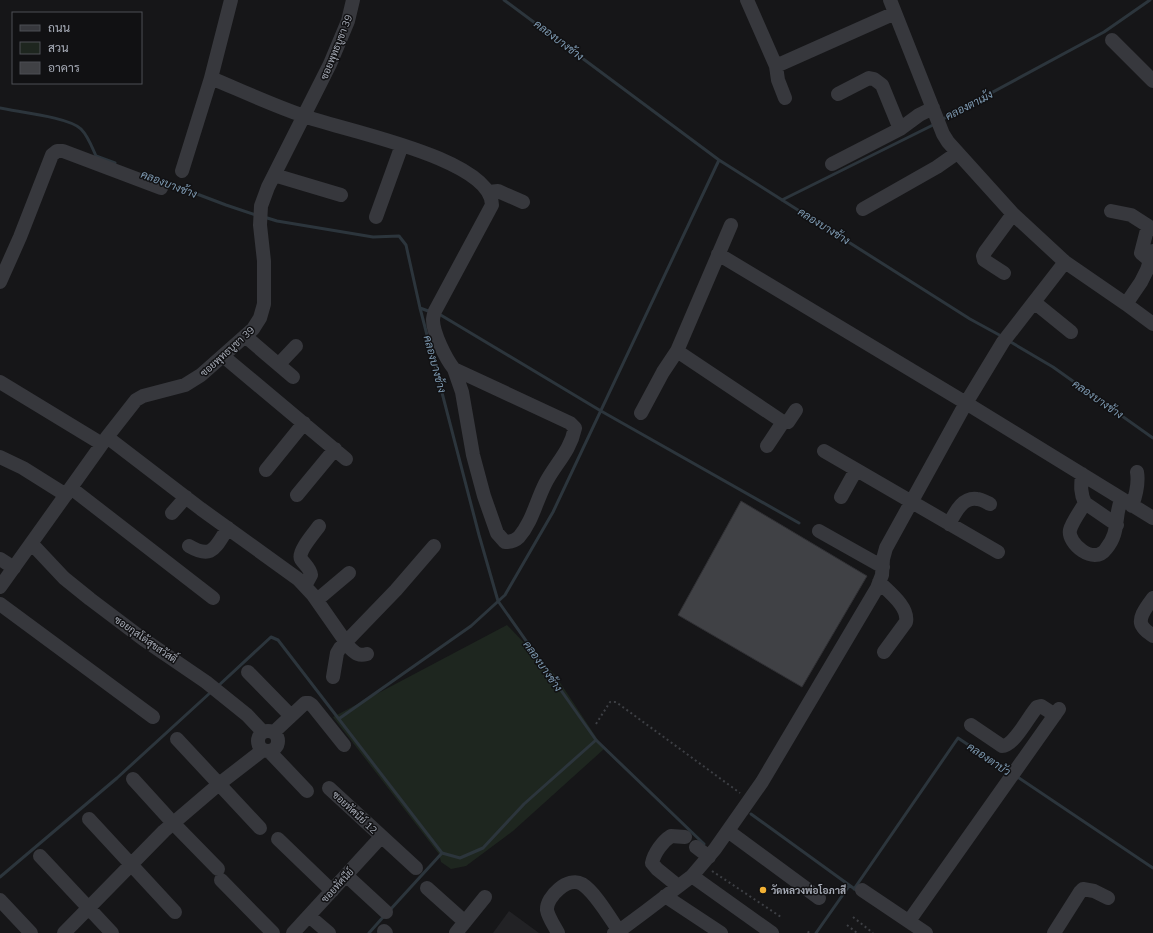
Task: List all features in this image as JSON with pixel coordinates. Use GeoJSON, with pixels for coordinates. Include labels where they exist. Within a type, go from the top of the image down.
{"type":"FeatureCollection","features":[{"type":"Feature","properties":{"kind":"street"},"geometry":{"type":"LineString","coordinates":[[182,171],[211,78],[231,0]]}},
{"type":"Feature","properties":{"kind":"street","name":"ซอยพุทธบูชา 39"},"geometry":{"type":"LineString","coordinates":[[0,587],[105,440],[136,400],[143,396],[185,385],[201,375],[253,329],[260,318],[264,304],[264,261],[260,225],[261,206],[274,175],[333,57],[348,21],[353,0]]}},
{"type":"Feature","properties":{"kind":"street"},"geometry":{"type":"LineString","coordinates":[[747,0],[776,66],[778,80],[785,98]]}},
{"type":"Feature","properties":{"kind":"street"},"geometry":{"type":"LineString","coordinates":[[776,66],[893,6],[943,134],[957,153],[1013,214],[1065,262],[1153,324]]}},
{"type":"Feature","properties":{"kind":"street"},"geometry":{"type":"LineString","coordinates":[[1112,40],[1153,81]]}},
{"type":"Feature","properties":{"kind":"street"},"geometry":{"type":"LineString","coordinates":[[211,78],[304,116],[402,145],[441,159],[479,180],[489,192],[492,199],[492,205],[434,315],[434,328],[447,360],[454,369],[462,392],[473,455],[484,496],[497,533],[505,542],[511,542],[519,537],[532,517],[545,484],[570,445],[575,428],[570,422],[454,369]]}},
{"type":"Feature","properties":{"kind":"street"},"geometry":{"type":"LineString","coordinates":[[838,94],[869,78],[874,79],[882,85],[900,129]]}},
{"type":"Feature","properties":{"kind":"street"},"geometry":{"type":"LineString","coordinates":[[832,164],[900,129],[919,115],[935,113]]}},
{"type":"Feature","properties":{"kind":"street"},"geometry":{"type":"LineString","coordinates":[[376,217],[402,145]]}},
{"type":"Feature","properties":{"kind":"street"},"geometry":{"type":"LineString","coordinates":[[0,282],[20,237],[52,155],[57,151],[63,151],[161,188]]}},
{"type":"Feature","properties":{"kind":"street"},"geometry":{"type":"LineString","coordinates":[[863,209],[957,153]]}},
{"type":"Feature","properties":{"kind":"street"},"geometry":{"type":"LineString","coordinates":[[274,175],[341,195]]}},
{"type":"Feature","properties":{"kind":"street"},"geometry":{"type":"LineString","coordinates":[[489,192],[498,191],[523,202]]}},
{"type":"Feature","properties":{"kind":"street"},"geometry":{"type":"LineString","coordinates":[[1111,211],[1131,215],[1151,228],[1141,253],[1147,258],[1152,255]]}},
{"type":"Feature","properties":{"kind":"street"},"geometry":{"type":"LineString","coordinates":[[1004,273],[984,260],[983,256],[1013,214]]}},
{"type":"Feature","properties":{"kind":"street"},"geometry":{"type":"LineString","coordinates":[[641,413],[663,372],[677,351],[731,225]]}},
{"type":"Feature","properties":{"kind":"street"},"geometry":{"type":"LineString","coordinates":[[718,254],[966,403],[1153,518]]}},
{"type":"Feature","properties":{"kind":"street"},"geometry":{"type":"LineString","coordinates":[[1126,304],[1141,282],[1152,255]]}},
{"type":"Feature","properties":{"kind":"street"},"geometry":{"type":"LineString","coordinates":[[558,933],[547,911],[548,904],[551,898],[565,884],[574,882],[581,884],[589,891],[616,932],[692,876],[706,861],[766,775],[877,588],[882,574],[886,548],[966,403],[1007,337],[1065,262]]}},
{"type":"Feature","properties":{"kind":"street"},"geometry":{"type":"LineString","coordinates":[[1034,302],[1071,332]]}},
{"type":"Feature","properties":{"kind":"street"},"geometry":{"type":"LineString","coordinates":[[245,336],[293,377]]}},
{"type":"Feature","properties":{"kind":"street"},"geometry":{"type":"LineString","coordinates":[[279,364],[296,346]]}},
{"type":"Feature","properties":{"kind":"street"},"geometry":{"type":"LineString","coordinates":[[677,351],[783,422],[788,422],[796,410]]}},
{"type":"Feature","properties":{"kind":"street"},"geometry":{"type":"LineString","coordinates":[[223,356],[346,459]]}},
{"type":"Feature","properties":{"kind":"street"},"geometry":{"type":"LineString","coordinates":[[0,382],[105,440],[298,579],[317,600],[346,642],[357,654],[367,654]]}},
{"type":"Feature","properties":{"kind":"street"},"geometry":{"type":"LineString","coordinates":[[767,446],[783,422]]}},
{"type":"Feature","properties":{"kind":"street"},"geometry":{"type":"LineString","coordinates":[[266,470],[304,423]]}},
{"type":"Feature","properties":{"kind":"street"},"geometry":{"type":"LineString","coordinates":[[297,495],[335,449]]}},
{"type":"Feature","properties":{"kind":"street"},"geometry":{"type":"LineString","coordinates":[[824,451],[998,552]]}},
{"type":"Feature","properties":{"kind":"street"},"geometry":{"type":"LineString","coordinates":[[0,457],[69,492],[213,598]]}},
{"type":"Feature","properties":{"kind":"street"},"geometry":{"type":"LineString","coordinates":[[841,497],[856,470]]}},
{"type":"Feature","properties":{"kind":"street"},"geometry":{"type":"LineString","coordinates":[[1085,503],[1070,531],[1071,536],[1082,550],[1092,556],[1100,555],[1106,550],[1114,536],[1117,525],[1118,508],[1127,503],[1136,494],[1138,480],[1137,472]]}},
{"type":"Feature","properties":{"kind":"street"},"geometry":{"type":"LineString","coordinates":[[1082,474],[1080,487],[1081,495],[1085,503],[1117,525]]}},
{"type":"Feature","properties":{"kind":"street"},"geometry":{"type":"LineString","coordinates":[[172,513],[186,497]]}},
{"type":"Feature","properties":{"kind":"street"},"geometry":{"type":"LineString","coordinates":[[949,524],[957,508],[966,501],[977,499],[990,504]]}},
{"type":"Feature","properties":{"kind":"street"},"geometry":{"type":"LineString","coordinates":[[305,586],[311,575],[311,570],[300,558],[300,555],[304,546],[319,526]]}},
{"type":"Feature","properties":{"kind":"street"},"geometry":{"type":"LineString","coordinates":[[189,546],[199,552],[207,553],[216,546],[228,528]]}},
{"type":"Feature","properties":{"kind":"street"},"geometry":{"type":"LineString","coordinates":[[819,531],[882,567]]}},
{"type":"Feature","properties":{"kind":"street","name":"ซอยกุสโต้สุขสวัสดิ์"},"geometry":{"type":"LineString","coordinates":[[32,544],[64,578],[90,599],[143,639],[206,682],[268,732]]}},
{"type":"Feature","properties":{"kind":"street"},"geometry":{"type":"LineString","coordinates":[[333,676],[337,653],[396,590],[434,546]]}},
{"type":"Feature","properties":{"kind":"street"},"geometry":{"type":"LineString","coordinates":[[0,559],[14,568]]}},
{"type":"Feature","properties":{"kind":"street"},"geometry":{"type":"LineString","coordinates":[[317,600],[349,573]]}},
{"type":"Feature","properties":{"kind":"street"},"geometry":{"type":"LineString","coordinates":[[879,582],[905,610],[907,618],[906,622],[884,652]]}},
{"type":"Feature","properties":{"kind":"street"},"geometry":{"type":"LineString","coordinates":[[1153,598],[1140,620],[1143,628],[1153,636]]}},
{"type":"Feature","properties":{"kind":"street"},"geometry":{"type":"LineString","coordinates":[[0,604],[153,717]]}},
{"type":"Feature","properties":{"kind":"street"},"geometry":{"type":"LineString","coordinates":[[248,672],[290,716]]}},
{"type":"Feature","properties":{"kind":"street"},"geometry":{"type":"LineString","coordinates":[[64,933],[172,823],[219,784],[266,751],[276,747],[278,739],[268,732],[305,703],[312,705],[344,745]]}},
{"type":"Feature","properties":{"kind":"street"},"geometry":{"type":"LineString","coordinates":[[909,921],[1057,712],[1041,706],[1037,707],[1020,730],[1005,746],[1002,746],[971,725]]}},
{"type":"Feature","properties":{"kind":"street"},"geometry":{"type":"LineString","coordinates":[[177,739],[260,828]]}},
{"type":"Feature","properties":{"kind":"street"},"geometry":{"type":"LineString","coordinates":[[266,751],[307,791]]}},
{"type":"Feature","properties":{"kind":"street"},"geometry":{"type":"LineString","coordinates":[[133,779],[273,933]]}},
{"type":"Feature","properties":{"kind":"street","name":"ซอยทัศนีย์ 12"},"geometry":{"type":"LineString","coordinates":[[329,788],[416,868]]}},
{"type":"Feature","properties":{"kind":"street"},"geometry":{"type":"LineString","coordinates":[[89,819],[175,912]]}},
{"type":"Feature","properties":{"kind":"street"},"geometry":{"type":"LineString","coordinates":[[728,831],[819,898]]}},
{"type":"Feature","properties":{"kind":"street"},"geometry":{"type":"LineString","coordinates":[[678,886],[652,863],[653,857],[671,836],[685,837]]}},
{"type":"Feature","properties":{"kind":"street","name":"ซอยทัศนีย์"},"geometry":{"type":"LineString","coordinates":[[293,933],[347,876],[381,837]]}},
{"type":"Feature","properties":{"kind":"street"},"geometry":{"type":"LineString","coordinates":[[278,839],[332,891]]}},
{"type":"Feature","properties":{"kind":"street"},"geometry":{"type":"LineString","coordinates":[[696,847],[706,861]]}},
{"type":"Feature","properties":{"kind":"street"},"geometry":{"type":"LineString","coordinates":[[40,856],[112,933]]}},
{"type":"Feature","properties":{"kind":"street"},"geometry":{"type":"LineString","coordinates":[[347,876],[386,912]]}},
{"type":"Feature","properties":{"kind":"street"},"geometry":{"type":"LineString","coordinates":[[692,876],[772,933]]}},
{"type":"Feature","properties":{"kind":"street"},"geometry":{"type":"LineString","coordinates":[[426,888],[461,928],[485,897]]}},
{"type":"Feature","properties":{"kind":"street"},"geometry":{"type":"LineString","coordinates":[[1054,933],[1080,892],[1084,889],[1094,891],[1108,898]]}},
{"type":"Feature","properties":{"kind":"street"},"geometry":{"type":"LineString","coordinates":[[862,890],[926,933]]}},
{"type":"Feature","properties":{"kind":"street"},"geometry":{"type":"LineString","coordinates":[[665,896],[721,933]]}},
{"type":"Feature","properties":{"kind":"street"},"geometry":{"type":"LineString","coordinates":[[0,900],[31,933]]}},
{"type":"Feature","properties":{"kind":"street"},"geometry":{"type":"LineString","coordinates":[[309,916],[329,933]]}},
{"type":"Feature","properties":{"kind":"path"},"geometry":{"type":"LineString","coordinates":[[596,724],[610,702],[616,702],[749,800]]}},
{"type":"Feature","properties":{"kind":"path"},"geometry":{"type":"LineString","coordinates":[[706,861],[781,917]]}},
{"type":"Feature","properties":{"kind":"path"},"geometry":{"type":"LineString","coordinates":[[853,918],[873,933]]}},
{"type":"Feature","properties":{"kind":"path"},"geometry":{"type":"LineString","coordinates":[[848,925],[857,933]]}},
{"type":"Feature","properties":{"kind":"shaded area"},"geometry":{"type":"Polygon","coordinates":[[[509,911],[539,933],[493,933],[509,911]]]}},
{"type":"Feature","properties":{"kind":"green space"},"geometry":{"type":"Polygon","coordinates":[[[507,625],[555,675],[604,749],[513,831],[466,866],[451,869],[441,862],[439,854],[333,717],[507,625]]]}},
{"type":"Feature","properties":{"kind":"building"},"geometry":{"type":"Polygon","coordinates":[[[741,501],[867,576],[802,687],[678,615],[741,501]]]}},
{"type":"Feature","properties":{"kind":"waterway","name":"คลองบางช้าง"},"geometry":{"type":"LineString","coordinates":[[504,0],[719,160],[970,319],[1003,337]]}},
{"type":"Feature","properties":{"kind":"waterway","name":"คลองตาเม้ง"},"geometry":{"type":"LineString","coordinates":[[941,120],[1104,32],[1150,0]]}},
{"type":"Feature","properties":{"kind":"waterway","name":"คลองบางช้าง"},"geometry":{"type":"LineString","coordinates":[[0,108],[55,118],[75,125],[86,135],[96,156],[115,163]]}},
{"type":"Feature","properties":{"kind":"waterway","name":"คลองตาเม้ง"},"geometry":{"type":"LineString","coordinates":[[782,200],[935,124]]}},
{"type":"Feature","properties":{"kind":"waterway"},"geometry":{"type":"LineString","coordinates":[[340,718],[471,626],[505,595],[553,512],[719,160]]}},
{"type":"Feature","properties":{"kind":"waterway","name":"คลองบางช้าง"},"geometry":{"type":"LineString","coordinates":[[160,180],[256,215]]}},
{"type":"Feature","properties":{"kind":"waterway","name":"คลองบางช้าง"},"geometry":{"type":"LineString","coordinates":[[264,217],[277,221],[373,237],[399,236],[406,245],[420,308],[479,535],[498,601],[596,740],[704,844]]}},
{"type":"Feature","properties":{"kind":"waterway"},"geometry":{"type":"LineString","coordinates":[[420,308],[431,312]]}},
{"type":"Feature","properties":{"kind":"waterway"},"geometry":{"type":"LineString","coordinates":[[439,314],[601,411],[799,523]]}},
{"type":"Feature","properties":{"kind":"waterway","name":"คลองบางช้าง"},"geometry":{"type":"LineString","coordinates":[[1009,341],[1053,367],[1153,438]]}},
{"type":"Feature","properties":{"kind":"waterway"},"geometry":{"type":"LineString","coordinates":[[217,687],[271,637],[278,640],[442,853]]}},
{"type":"Feature","properties":{"kind":"waterway"},"geometry":{"type":"LineString","coordinates":[[0,877],[117,778],[211,692]]}},
{"type":"Feature","properties":{"kind":"waterway","name":"คลองตาบัว"},"geometry":{"type":"LineString","coordinates":[[854,889],[958,738],[1009,772]]}},
{"type":"Feature","properties":{"kind":"waterway"},"geometry":{"type":"LineString","coordinates":[[389,911],[442,853],[460,858],[483,848],[524,804],[596,740]]}},
{"type":"Feature","properties":{"kind":"waterway","name":"คลองตาบัว"},"geometry":{"type":"LineString","coordinates":[[1016,776],[1153,868]]}},
{"type":"Feature","properties":{"kind":"waterway"},"geometry":{"type":"LineString","coordinates":[[751,814],[856,890]]}},
{"type":"Feature","properties":{"kind":"waterway"},"geometry":{"type":"LineString","coordinates":[[816,933],[849,886]]}},
{"type":"Feature","properties":{"kind":"waterway"},"geometry":{"type":"LineString","coordinates":[[369,933],[385,915]]}},
{"type":"Feature","properties":{"kind":"place","name":"วัดหลวงพ่อโอภาสี"},"geometry":{"type":"Point","coordinates":[763,890]}}]}
